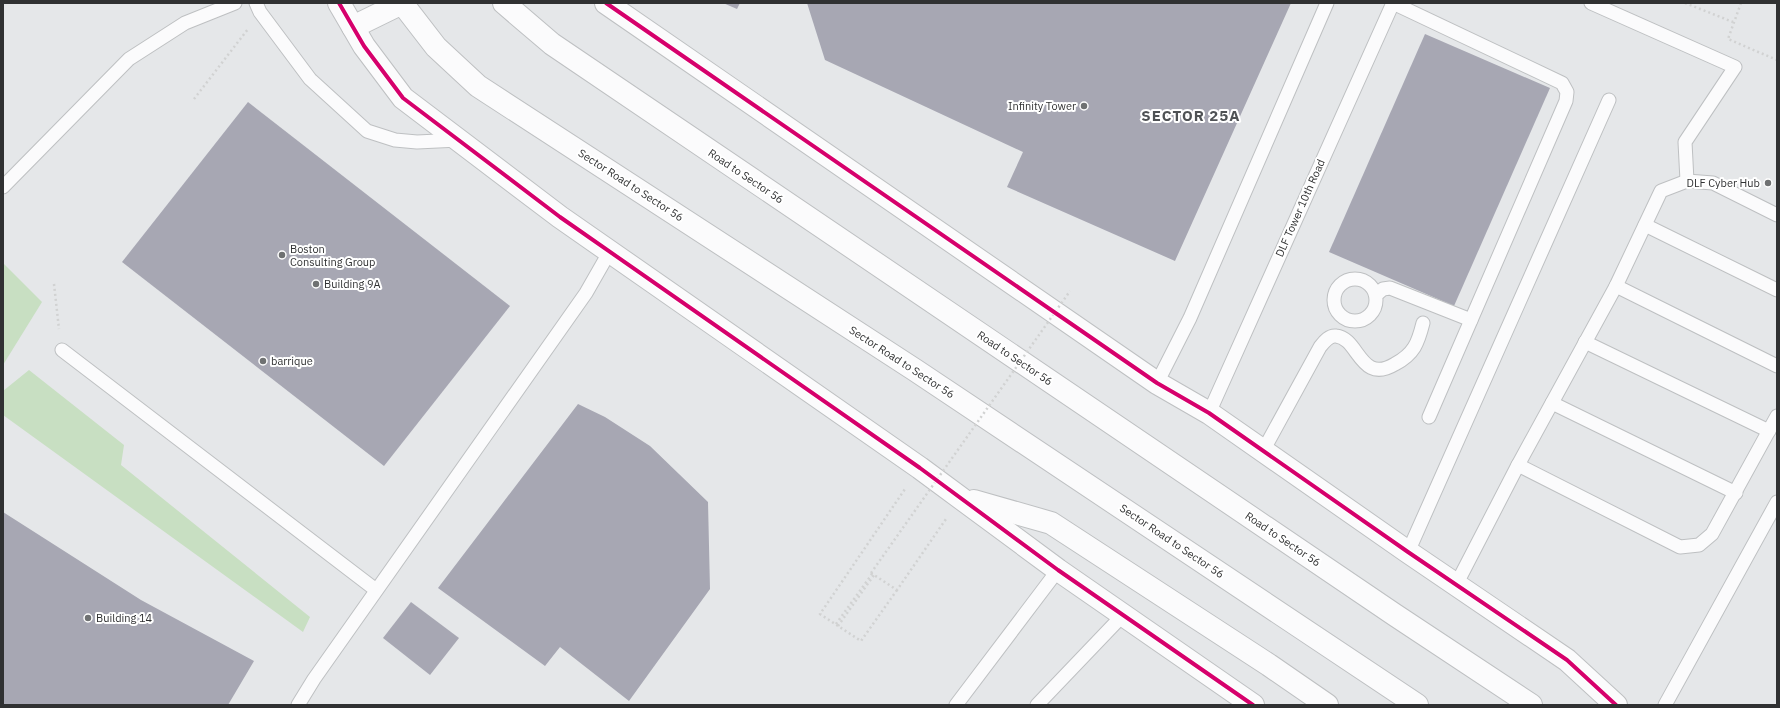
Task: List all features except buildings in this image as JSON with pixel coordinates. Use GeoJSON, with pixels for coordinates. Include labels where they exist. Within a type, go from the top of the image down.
{"type":"FeatureCollection","features":[{"type":"Feature","properties":{"kind":"street"},"geometry":{"type":"LineString","coordinates":[[339,3],[364,46],[403,98],[560,217],[962,497],[1058,570],[1245,703]]}},
{"type":"Feature","properties":{"kind":"street"},"geometry":{"type":"LineString","coordinates":[[353,27],[402,3]]}},
{"type":"Feature","properties":{"kind":"street","name":"Sector Road to Sector 56"},"geometry":{"type":"LineString","coordinates":[[402,3],[436,47],[478,86],[921,374],[1417,705]]}},
{"type":"Feature","properties":{"kind":"street","name":"Road to Sector 56"},"geometry":{"type":"LineString","coordinates":[[504,3],[552,44],[1388,610],[1531,705]]}},
{"type":"Feature","properties":{"kind":"street"},"geometry":{"type":"LineString","coordinates":[[606,3],[1157,383],[1209,413],[1408,552],[1567,660],[1616,705]]}},
{"type":"Feature","properties":{"kind":"street"},"geometry":{"type":"LineString","coordinates":[[962,497],[1051,523],[1263,661],[1327,705]]}},
{"type":"Feature","properties":{"kind":"lane"},"geometry":{"type":"LineString","coordinates":[[3,187],[129,58],[185,23],[235,3]]}},
{"type":"Feature","properties":{"kind":"lane"},"geometry":{"type":"LineString","coordinates":[[1157,383],[1190,318],[1327,3]]}},
{"type":"Feature","properties":{"kind":"lane"},"geometry":{"type":"LineString","coordinates":[[1393,3],[1562,83],[1567,92],[1566,101],[1429,417]]}},
{"type":"Feature","properties":{"kind":"lane","name":"DLF Tower 10th Road"},"geometry":{"type":"LineString","coordinates":[[1209,413],[1393,3]]}},
{"type":"Feature","properties":{"kind":"lane"},"geometry":{"type":"LineString","coordinates":[[1591,3],[1735,67],[1685,142],[1687,181]]}},
{"type":"Feature","properties":{"kind":"lane"},"geometry":{"type":"LineString","coordinates":[[258,8],[310,79],[367,131],[395,140],[417,142],[460,140]]}},
{"type":"Feature","properties":{"kind":"lane"},"geometry":{"type":"LineString","coordinates":[[1408,552],[1609,100]]}},
{"type":"Feature","properties":{"kind":"lane"},"geometry":{"type":"LineString","coordinates":[[1456,585],[1518,465],[1616,286],[1661,191],[1687,181],[1713,183],[1777,215]]}},
{"type":"Feature","properties":{"kind":"lane"},"geometry":{"type":"LineString","coordinates":[[1645,225],[1777,290]]}},
{"type":"Feature","properties":{"kind":"lane"},"geometry":{"type":"LineString","coordinates":[[298,705],[314,679],[376,590],[586,293],[610,251]]}},
{"type":"Feature","properties":{"kind":"lane"},"geometry":{"type":"LineString","coordinates":[[1356,278],[1369,283],[1374,288],[1376,295],[1375,308],[1365,318],[1359,320],[1345,318],[1340,314],[1335,301],[1338,288],[1343,283],[1356,278]]}},
{"type":"Feature","properties":{"kind":"lane"},"geometry":{"type":"LineString","coordinates":[[1616,286],[1777,366]]}},
{"type":"Feature","properties":{"kind":"lane"},"geometry":{"type":"LineString","coordinates":[[1376,295],[1383,289],[1390,288],[1471,320]]}},
{"type":"Feature","properties":{"kind":"lane"},"geometry":{"type":"LineString","coordinates":[[1336,336],[1345,318]]}},
{"type":"Feature","properties":{"kind":"lane"},"geometry":{"type":"LineString","coordinates":[[1263,451],[1320,347],[1329,337],[1336,336],[1345,339],[1362,361],[1371,368],[1383,369],[1407,358],[1418,342],[1423,323]]}},
{"type":"Feature","properties":{"kind":"lane"},"geometry":{"type":"LineString","coordinates":[[1585,342],[1769,431]]}},
{"type":"Feature","properties":{"kind":"lane"},"geometry":{"type":"LineString","coordinates":[[62,350],[376,590]]}},
{"type":"Feature","properties":{"kind":"lane"},"geometry":{"type":"LineString","coordinates":[[1552,403],[1736,494]]}},
{"type":"Feature","properties":{"kind":"lane"},"geometry":{"type":"LineString","coordinates":[[1518,465],[1680,547],[1699,545],[1712,534],[1736,494],[1777,416]]}},
{"type":"Feature","properties":{"kind":"lane"},"geometry":{"type":"LineString","coordinates":[[1665,705],[1777,502]]}},
{"type":"Feature","properties":{"kind":"lane"},"geometry":{"type":"LineString","coordinates":[[956,705],[1058,570]]}},
{"type":"Feature","properties":{"kind":"lane"},"geometry":{"type":"LineString","coordinates":[[1037,705],[1123,615]]}},
{"type":"Feature","properties":{"kind":"path"},"geometry":{"type":"LineString","coordinates":[[1685,3],[1733,22]]}},
{"type":"Feature","properties":{"kind":"path"},"geometry":{"type":"LineString","coordinates":[[1741,3],[1728,39],[1777,60]]}},
{"type":"Feature","properties":{"kind":"path"},"geometry":{"type":"LineString","coordinates":[[194,98],[258,8]]}},
{"type":"Feature","properties":{"kind":"path"},"geometry":{"type":"LineString","coordinates":[[54,284],[62,350]]}},
{"type":"Feature","properties":{"kind":"path"},"geometry":{"type":"LineString","coordinates":[[837,625],[873,574],[871,573],[1070,292]]}},
{"type":"Feature","properties":{"kind":"path"},"geometry":{"type":"LineString","coordinates":[[920,468],[820,614],[861,641],[896,589],[962,497]]}},
{"type":"Feature","properties":{"kind":"path"},"geometry":{"type":"LineString","coordinates":[[873,574],[896,589]]}},
{"type":"Feature","properties":{"kind":"green space"},"geometry":{"type":"Polygon","coordinates":[[[3,263],[42,302],[3,365],[3,263]]]}},
{"type":"Feature","properties":{"kind":"green space"},"geometry":{"type":"Polygon","coordinates":[[[29,370],[124,445],[121,465],[310,617],[303,632],[3,415],[3,391],[29,370]]]}},
{"type":"Feature","properties":{"kind":"cycle path"},"geometry":{"type":"LineString","coordinates":[[339,3],[364,46],[403,98],[560,217],[920,468],[1058,570],[1253,705]]}},
{"type":"Feature","properties":{"kind":"cycle path"},"geometry":{"type":"LineString","coordinates":[[606,3],[1157,383],[1209,413],[1408,552],[1567,660],[1616,705]]}},
{"type":"Feature","properties":{"kind":"place","name":"Infinity Tower"},"geometry":{"type":"Point","coordinates":[1084,106]}},
{"type":"Feature","properties":{"kind":"place","name":"DLF Cyber Hub"},"geometry":{"type":"Point","coordinates":[1768,183]}},
{"type":"Feature","properties":{"kind":"place","name":"Boston Consulting Group"},"geometry":{"type":"Point","coordinates":[282,255]}},
{"type":"Feature","properties":{"kind":"place","name":"Building 9A"},"geometry":{"type":"Point","coordinates":[316,284]}},
{"type":"Feature","properties":{"kind":"place","name":"barrique"},"geometry":{"type":"Point","coordinates":[263,361]}},
{"type":"Feature","properties":{"kind":"place","name":"Building 14"},"geometry":{"type":"Point","coordinates":[88,618]}},
{"type":"Feature","properties":{"kind":"district","name":"SECTOR 25A"},"geometry":{"type":"Point","coordinates":[1191,116]}}]}
